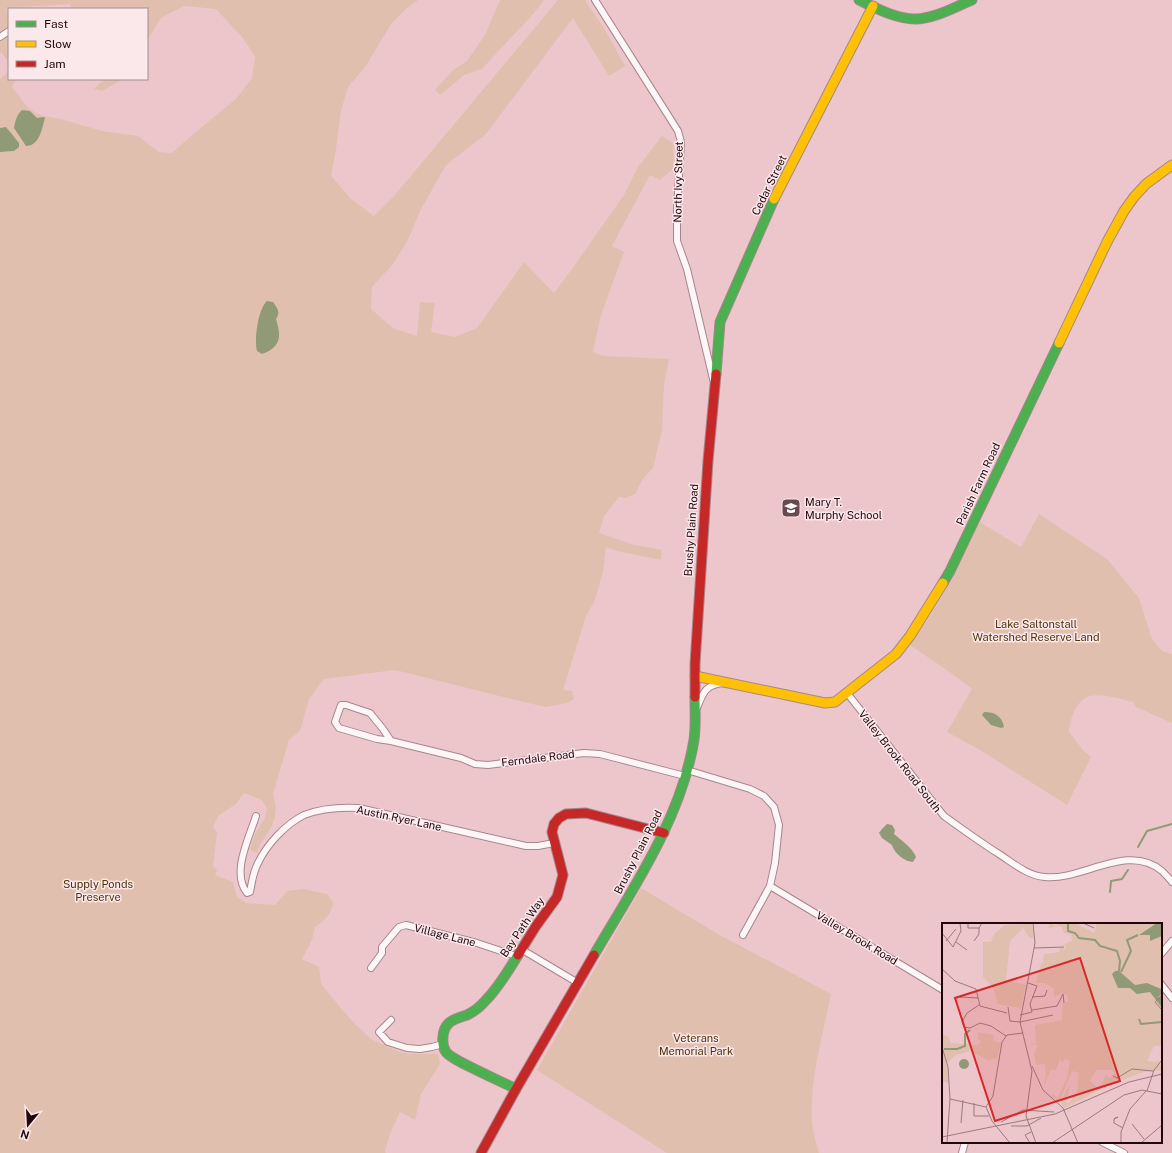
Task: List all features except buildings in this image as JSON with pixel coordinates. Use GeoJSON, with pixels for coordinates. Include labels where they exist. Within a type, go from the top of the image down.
{"type":"FeatureCollection","features":[{"type":"Feature","properties":{"kind":"main road"},"geometry":{"type":"LineString","coordinates":[[859,0],[900,16],[916,19],[929,16],[972,0]]}},
{"type":"Feature","properties":{"kind":"main road","name":"Cedar Street"},"geometry":{"type":"LineString","coordinates":[[714,383],[720,322],[774,199],[873,6]]}},
{"type":"Feature","properties":{"kind":"main road","name":"Parish Farm Road"},"geometry":{"type":"LineString","coordinates":[[695,676],[825,703],[835,702],[896,654],[910,636],[950,571],[1113,231],[1134,197],[1146,184],[1172,166]]}},
{"type":"Feature","properties":{"kind":"main road","name":"Brushy Plain Road"},"geometry":{"type":"LineString","coordinates":[[481,1153],[516,1089],[664,833],[686,773],[694,740],[695,676],[699,596],[714,383]]}},
{"type":"Feature","properties":{"kind":"main road","name":"Bay Path Way"},"geometry":{"type":"LineString","coordinates":[[443,1044],[445,1027],[449,1022],[469,1014],[486,1001],[499,985],[536,926],[557,897],[563,875],[552,832],[554,824],[559,818],[566,814],[586,813],[664,833]]}},
{"type":"Feature","properties":{"kind":"main road"},"geometry":{"type":"LineString","coordinates":[[443,1044],[446,1052],[457,1060],[516,1089]]}},
{"type":"Feature","properties":{"kind":"street","name":"North Ivy Street"},"geometry":{"type":"LineString","coordinates":[[594,0],[678,131],[680,142],[677,241],[687,269],[714,383]]}},
{"type":"Feature","properties":{"kind":"street","name":"Parish Farm Road"},"geometry":{"type":"LineString","coordinates":[[695,711],[704,690],[718,684],[728,682]]}},
{"type":"Feature","properties":{"kind":"street","name":"Valley Brook Road South"},"geometry":{"type":"LineString","coordinates":[[847,693],[944,816],[964,831],[1027,872],[1043,878],[1059,877],[1130,859],[1147,863],[1161,870],[1172,882]]}},
{"type":"Feature","properties":{"kind":"street","name":"Ferndale Road"},"geometry":{"type":"LineString","coordinates":[[391,741],[370,714],[346,704],[341,706],[335,722],[339,728],[376,739],[391,741],[461,758],[475,764],[488,765],[584,753],[600,754],[750,789],[764,796],[774,807],[779,825],[775,863],[770,886],[743,935]]}},
{"type":"Feature","properties":{"kind":"street","name":"Austin Ryer Lane"},"geometry":{"type":"LineString","coordinates":[[256,816],[242,858],[240,870],[243,888],[246,893],[250,892],[252,878],[258,863],[271,842],[288,826],[304,816],[326,809],[340,807],[359,808],[526,846],[538,846],[554,843]]}},
{"type":"Feature","properties":{"kind":"street","name":"Valley Brook Road"},"geometry":{"type":"LineString","coordinates":[[770,886],[942,989]]}},
{"type":"Feature","properties":{"kind":"street","name":"Village Lane"},"geometry":{"type":"LineString","coordinates":[[371,968],[382,954],[382,947],[399,928],[406,926],[519,952],[578,983]]}},
{"type":"Feature","properties":{"kind":"street"},"geometry":{"type":"LineString","coordinates":[[1162,953],[1172,941]]}},
{"type":"Feature","properties":{"kind":"street"},"geometry":{"type":"LineString","coordinates":[[1162,985],[1172,998]]}},
{"type":"Feature","properties":{"kind":"street"},"geometry":{"type":"LineString","coordinates":[[391,1020],[379,1032],[388,1042],[407,1048],[420,1049],[443,1044]]}},
{"type":"Feature","properties":{"kind":"street"},"geometry":{"type":"LineString","coordinates":[[962,1153],[965,1143]]}},
{"type":"Feature","properties":{"kind":"street"},"geometry":{"type":"LineString","coordinates":[[1104,1143],[1124,1153]]}},
{"type":"Feature","properties":{"kind":"green space","name":"Supply Ponds Preserve"},"geometry":{"type":"Polygon","coordinates":[[[0,0],[418,0],[407,8],[391,24],[366,66],[348,87],[341,111],[331,176],[351,199],[374,216],[394,196],[558,0],[585,0],[604,28],[625,66],[609,76],[573,18],[486,134],[446,165],[420,211],[408,240],[393,264],[372,287],[371,309],[393,328],[417,336],[420,302],[435,303],[431,332],[455,337],[477,328],[524,262],[554,293],[624,195],[638,167],[662,136],[673,143],[674,168],[660,180],[650,175],[612,246],[624,252],[601,315],[593,352],[604,356],[669,359],[664,385],[662,430],[653,468],[642,480],[635,494],[626,498],[619,497],[604,516],[599,533],[631,544],[662,550],[661,560],[617,551],[606,547],[603,572],[595,600],[586,616],[563,690],[572,691],[574,699],[567,703],[546,707],[395,670],[324,679],[309,699],[300,731],[289,740],[273,794],[276,807],[275,817],[271,828],[260,844],[257,853],[250,850],[255,834],[265,818],[267,809],[262,800],[244,793],[236,804],[218,816],[213,827],[217,833],[213,866],[217,870],[215,875],[233,882],[237,897],[246,903],[275,905],[287,891],[304,889],[327,894],[333,902],[331,910],[327,916],[315,927],[312,940],[302,959],[319,967],[321,984],[352,1021],[371,1039],[397,1051],[410,1054],[438,1054],[440,1064],[421,1094],[415,1120],[400,1112],[390,1134],[385,1151],[386,1153],[0,1153],[0,152],[9,152],[6,127],[0,128],[0,79],[8,72],[8,80],[16,80],[12,87],[29,109],[40,115],[102,131],[138,136],[159,152],[172,153],[236,99],[252,78],[255,57],[243,38],[216,9],[184,6],[161,18],[148,39],[148,8],[72,8],[70,4],[6,8],[8,18],[8,66],[7,60],[0,51],[0,0]]]}},
{"type":"Feature","properties":{"kind":"green space"},"geometry":{"type":"Polygon","coordinates":[[[500,0],[544,0],[534,13],[482,69],[464,75],[440,95],[435,90],[453,70],[467,61],[485,35],[500,0]]]}},
{"type":"Feature","properties":{"kind":"green space"},"geometry":{"type":"Polygon","coordinates":[[[103,80],[121,80],[102,91],[94,89],[103,80]]]}},
{"type":"Feature","properties":{"kind":"green space","name":"Lake Saltonstall Watershed Reserve Land"},"geometry":{"type":"Polygon","coordinates":[[[1039,514],[1107,559],[1139,598],[1152,639],[1162,651],[1172,654],[1172,723],[1136,707],[1133,702],[1112,697],[1100,695],[1090,696],[1081,701],[1077,706],[1072,716],[1069,732],[1083,750],[1091,757],[1067,805],[980,750],[947,732],[972,689],[910,645],[939,601],[980,522],[1021,547],[1039,514]]]}},
{"type":"Feature","properties":{"kind":"green space","name":"Veterans Memorial Park"},"geometry":{"type":"Polygon","coordinates":[[[641,888],[718,934],[831,994],[817,1062],[812,1096],[813,1129],[819,1153],[667,1153],[537,1070],[641,888]]]}},
{"type":"Feature","properties":{"kind":"shaded area"},"geometry":{"type":"Polygon","coordinates":[[[22,110],[30,111],[37,118],[45,118],[40,136],[34,143],[26,146],[14,128],[18,116],[22,110]]]}},
{"type":"Feature","properties":{"kind":"shaded area"},"geometry":{"type":"Polygon","coordinates":[[[6,127],[19,143],[19,147],[14,151],[0,152],[0,128],[6,127]]]}},
{"type":"Feature","properties":{"kind":"shaded area"},"geometry":{"type":"Polygon","coordinates":[[[267,301],[273,302],[278,310],[276,319],[279,335],[277,344],[269,351],[262,354],[257,351],[256,332],[261,311],[267,301]]]}},
{"type":"Feature","properties":{"kind":"shaded area"},"geometry":{"type":"Polygon","coordinates":[[[984,712],[995,714],[1000,717],[1004,727],[1001,728],[991,725],[982,715],[984,712]]]}},
{"type":"Feature","properties":{"kind":"shaded area"},"geometry":{"type":"Polygon","coordinates":[[[887,824],[892,825],[895,830],[894,834],[912,850],[916,857],[913,862],[910,862],[900,856],[892,845],[882,838],[879,833],[887,824]]]}},
{"type":"Feature","properties":{"kind":"waterway"},"geometry":{"type":"LineString","coordinates":[[1138,847],[1147,831],[1172,824]]}},
{"type":"Feature","properties":{"kind":"waterway"},"geometry":{"type":"LineString","coordinates":[[1110,892],[1111,881],[1122,879],[1128,870]]}},
{"type":"Feature","properties":{"kind":"traffic: fast"},"geometry":{"type":"LineString","coordinates":[[859,0],[879,10],[908,19],[937,15],[972,0]]}},
{"type":"Feature","properties":{"kind":"traffic: fast"},"geometry":{"type":"LineString","coordinates":[[716,374],[720,322],[774,199]]}},
{"type":"Feature","properties":{"kind":"traffic: fast"},"geometry":{"type":"LineString","coordinates":[[943,583],[1059,343]]}},
{"type":"Feature","properties":{"kind":"traffic: fast"},"geometry":{"type":"LineString","coordinates":[[594,955],[654,852],[678,798],[688,769],[694,740],[695,697]]}},
{"type":"Feature","properties":{"kind":"traffic: fast"},"geometry":{"type":"LineString","coordinates":[[516,1089],[467,1066],[450,1056],[444,1049],[443,1038],[444,1030],[450,1022],[472,1012],[491,995],[518,955]]}},
{"type":"Feature","properties":{"kind":"traffic: slow"},"geometry":{"type":"LineString","coordinates":[[774,199],[873,6]]}},
{"type":"Feature","properties":{"kind":"traffic: slow"},"geometry":{"type":"LineString","coordinates":[[1059,343],[1107,242],[1124,211],[1146,184],[1172,165]]}},
{"type":"Feature","properties":{"kind":"traffic: slow"},"geometry":{"type":"LineString","coordinates":[[695,676],[825,703],[835,702],[896,654],[910,636],[943,583]]}},
{"type":"Feature","properties":{"kind":"traffic: jam"},"geometry":{"type":"LineString","coordinates":[[695,697],[695,664],[708,461],[716,374]]}},
{"type":"Feature","properties":{"kind":"traffic: jam"},"geometry":{"type":"LineString","coordinates":[[518,955],[536,926],[557,897],[563,875],[552,832],[554,824],[559,818],[566,814],[586,813],[664,833]]}},
{"type":"Feature","properties":{"kind":"traffic: jam"},"geometry":{"type":"LineString","coordinates":[[481,1153],[516,1089],[594,955]]}},
{"type":"Feature","properties":{"kind":"place","name":"Mary T. Murphy School"},"geometry":{"type":"Point","coordinates":[791,508]}}]}
